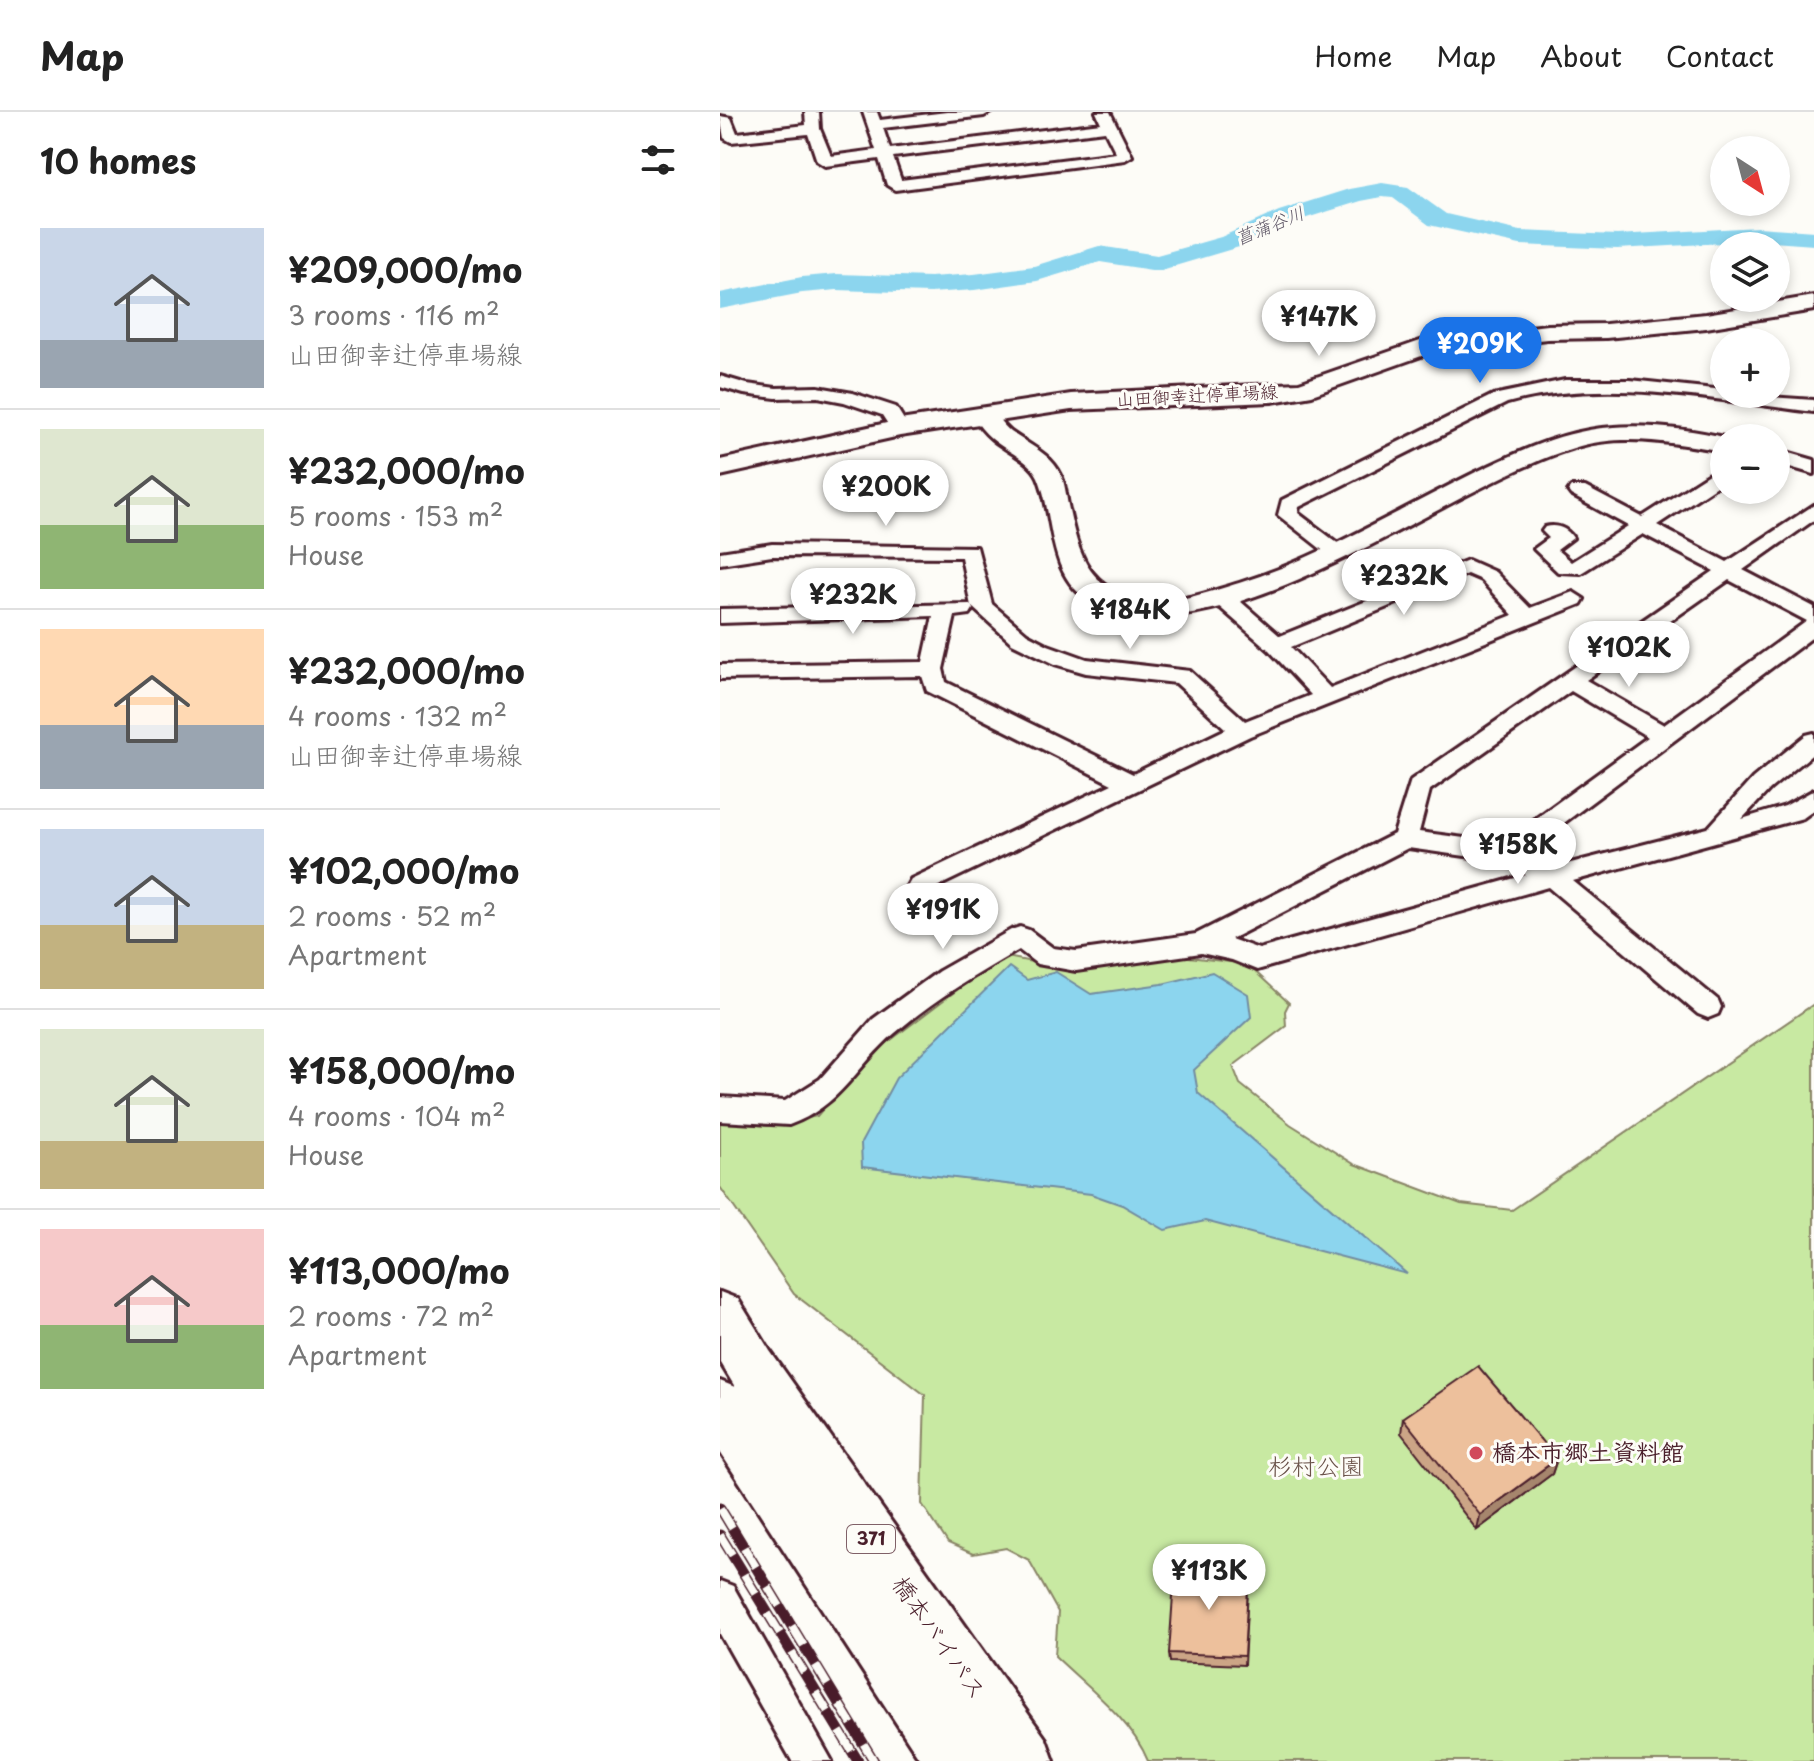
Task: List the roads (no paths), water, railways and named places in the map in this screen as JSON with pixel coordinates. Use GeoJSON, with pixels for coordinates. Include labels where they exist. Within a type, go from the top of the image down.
{"type":"FeatureCollection","features":[{"type":"Feature","properties":{"kind":"highway","name":"橋本バイパス"},"geometry":{"type":"LineString","coordinates":[[720,1315],[752,1368],[1024,1761]]}},
{"type":"Feature","properties":{"kind":"highway","name":"371"},"geometry":{"type":"LineString","coordinates":[[720,1406],[957,1761]]}},
{"type":"Feature","properties":{"kind":"main road","name":"山田御幸辻停車場線"},"geometry":{"type":"LineString","coordinates":[[720,468],[900,428],[1071,402],[1235,396],[1303,390],[1426,346],[1547,332],[1606,331],[1706,321],[1814,303]]}},
{"type":"Feature","properties":{"kind":"street"},"geometry":{"type":"LineString","coordinates":[[812,112],[813,129],[825,161],[883,154],[1107,119],[1125,156],[895,185],[883,154],[872,118],[984,112]]}},
{"type":"Feature","properties":{"kind":"street"},"geometry":{"type":"LineString","coordinates":[[720,120],[726,121],[731,138],[813,129]]}},
{"type":"Feature","properties":{"kind":"street"},"geometry":{"type":"LineString","coordinates":[[720,381],[744,389],[776,393],[818,392],[847,397],[889,411],[900,428]]}},
{"type":"Feature","properties":{"kind":"street"},"geometry":{"type":"LineString","coordinates":[[1337,552],[1288,515],[1289,504],[1500,399],[1565,385],[1630,385],[1814,406]]}},
{"type":"Feature","properties":{"kind":"street"},"geometry":{"type":"LineString","coordinates":[[984,416],[999,435],[1037,461],[1048,474],[1063,539],[1075,570],[1086,584],[1104,597],[1130,607],[1189,607],[1224,599],[1337,552],[1512,464],[1573,440],[1625,434],[1710,442]]}},
{"type":"Feature","properties":{"kind":"street"},"geometry":{"type":"LineString","coordinates":[[1790,458],[1810,462]]}},
{"type":"Feature","properties":{"kind":"street"},"geometry":{"type":"LineString","coordinates":[[1552,531],[1563,538],[1544,549],[1565,568],[1574,569],[1710,482]]}},
{"type":"Feature","properties":{"kind":"street"},"geometry":{"type":"LineString","coordinates":[[1578,491],[1814,616]]}},
{"type":"Feature","properties":{"kind":"street"},"geometry":{"type":"LineString","coordinates":[[1405,839],[1419,786],[1814,511]]}},
{"type":"Feature","properties":{"kind":"street"},"geometry":{"type":"LineString","coordinates":[[720,558],[772,550],[970,551],[982,606],[1015,637],[1036,649],[1086,667],[1122,674],[1182,676],[1242,731]]}},
{"type":"Feature","properties":{"kind":"street"},"geometry":{"type":"LineString","coordinates":[[1277,645],[1468,566],[1488,576],[1526,617]]}},
{"type":"Feature","properties":{"kind":"street"},"geometry":{"type":"LineString","coordinates":[[1224,599],[1277,645],[1325,696]]}},
{"type":"Feature","properties":{"kind":"street"},"geometry":{"type":"LineString","coordinates":[[920,886],[1242,731],[1573,599]]}},
{"type":"Feature","properties":{"kind":"street"},"geometry":{"type":"LineString","coordinates":[[720,616],[945,612],[982,606]]}},
{"type":"Feature","properties":{"kind":"street"},"geometry":{"type":"LineString","coordinates":[[945,612],[932,669],[935,686],[1131,783]]}},
{"type":"Feature","properties":{"kind":"street"},"geometry":{"type":"LineString","coordinates":[[1506,853],[1814,626]]}},
{"type":"Feature","properties":{"kind":"street"},"geometry":{"type":"LineString","coordinates":[[720,672],[932,669]]}},
{"type":"Feature","properties":{"kind":"street"},"geometry":{"type":"LineString","coordinates":[[1571,681],[1664,736]]}},
{"type":"Feature","properties":{"kind":"street"},"geometry":{"type":"LineString","coordinates":[[1717,834],[1729,816],[1781,764],[1814,741]]}},
{"type":"Feature","properties":{"kind":"street"},"geometry":{"type":"LineString","coordinates":[[1201,943],[1238,951],[1257,960],[1794,812],[1814,798]]}},
{"type":"Feature","properties":{"kind":"street"},"geometry":{"type":"LineString","coordinates":[[720,1109],[789,1113],[830,1087],[883,1027],[948,978],[1020,937],[1046,957],[1076,961],[1201,943],[1405,839],[1506,853],[1552,877],[1708,1007]]}},
{"type":"Feature","properties":{"kind":"street"},"geometry":{"type":"LineString","coordinates":[[720,1599],[813,1761]]}},
{"type":"Feature","properties":{"kind":"water"},"geometry":{"type":"Polygon","coordinates":[[[1009,967],[1027,980],[1056,972],[1091,994],[1162,984],[1212,972],[1248,994],[1251,1017],[1194,1070],[1198,1093],[1407,1274],[1205,1221],[1165,1230],[1122,1205],[1091,1194],[862,1167],[861,1143],[896,1078],[1009,967]]]}},
{"type":"Feature","properties":{"kind":"waterway","name":"菖蒲谷川"},"geometry":{"type":"LineString","coordinates":[[720,301],[802,285],[837,282],[930,285],[974,282],[1037,273],[1099,254],[1158,263],[1230,242],[1288,216],[1357,194],[1382,190],[1400,192],[1438,220],[1520,238],[1617,242],[1758,234],[1814,238]]}},
{"type":"Feature","properties":{"kind":"railway"},"geometry":{"type":"LineString","coordinates":[[720,1508],[874,1761]]}},
{"type":"Feature","properties":{"kind":"railway"},"geometry":{"type":"LineString","coordinates":[[720,1535],[858,1761]]}},
{"type":"Feature","properties":{"kind":"place","name":"橋本市郷土資料館"},"geometry":{"type":"Point","coordinates":[1476,1453]}},
{"type":"Feature","properties":{"kind":"park label","name":"杉村公園"},"geometry":{"type":"Point","coordinates":[1316,1467]}}]}
